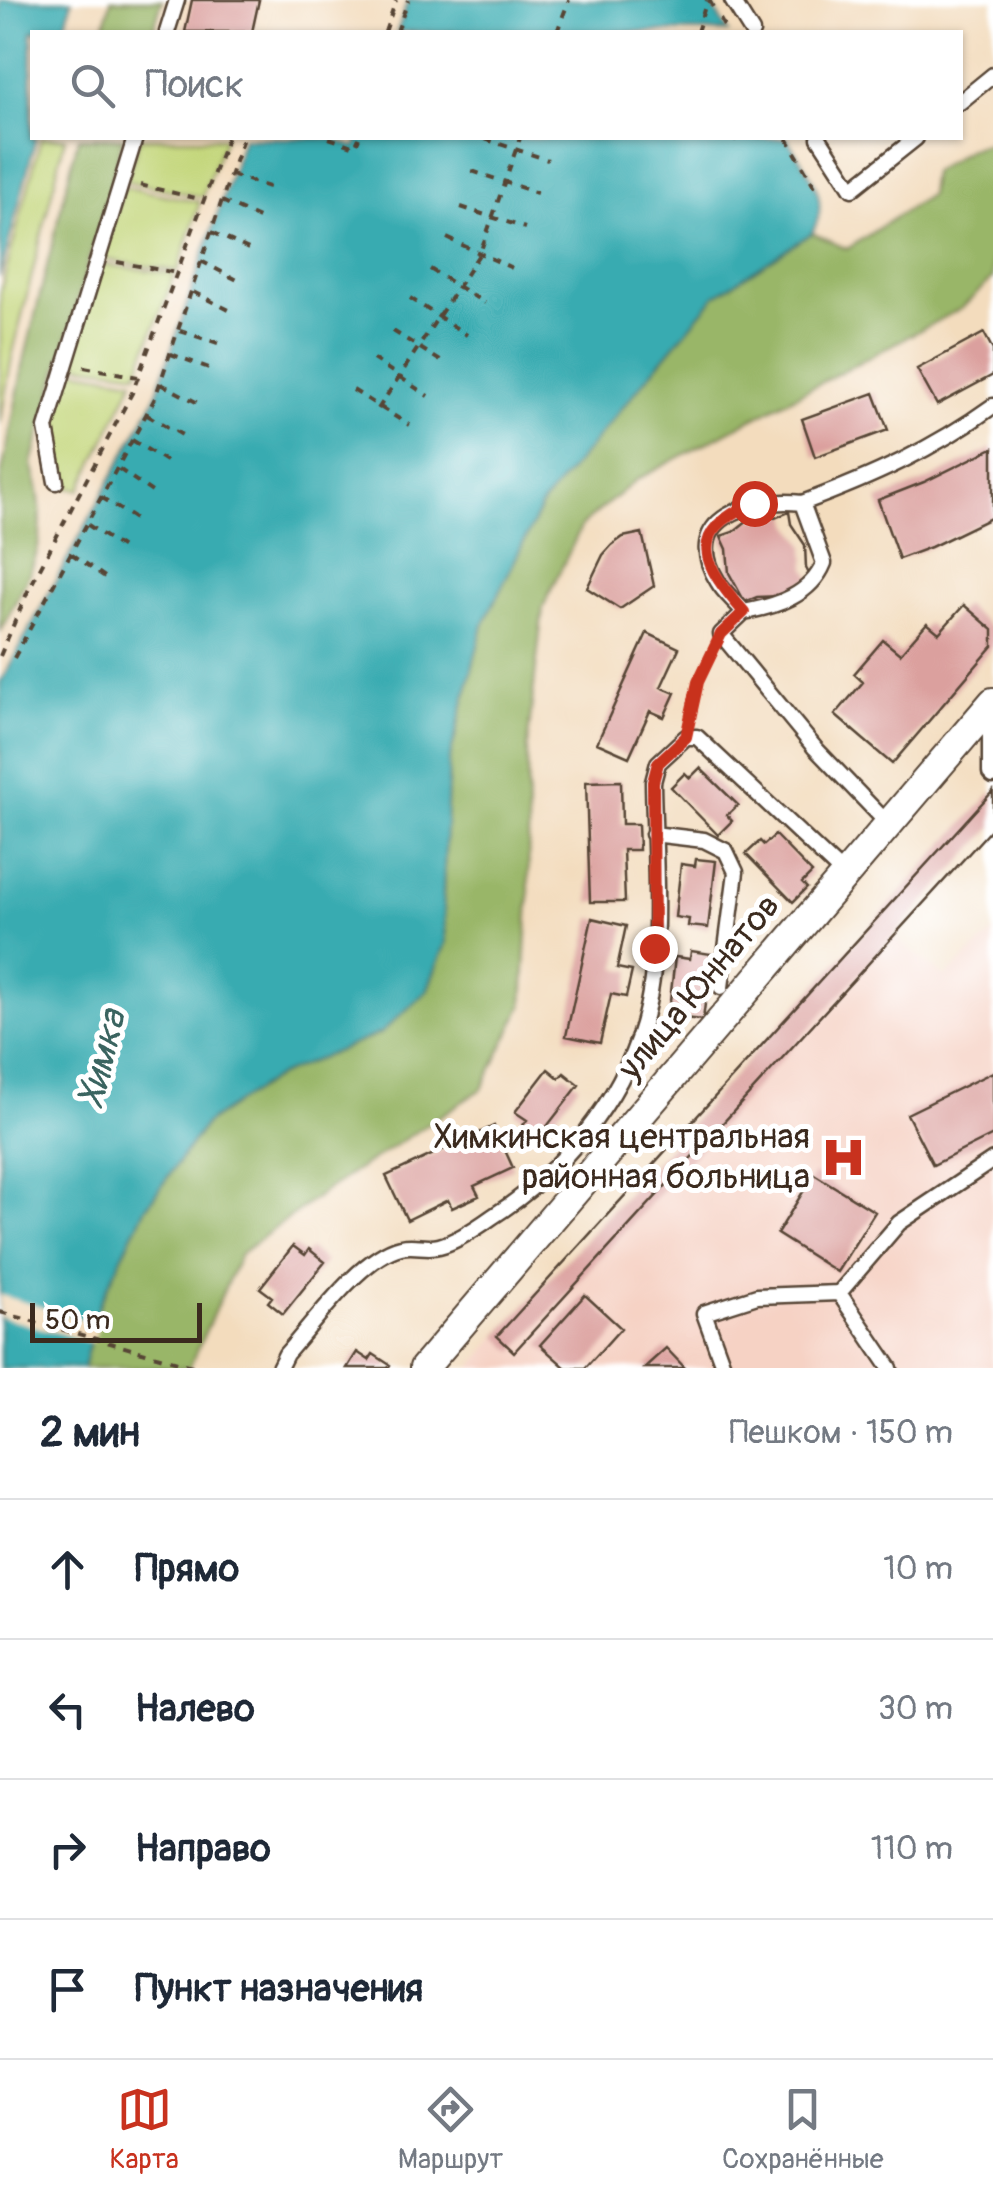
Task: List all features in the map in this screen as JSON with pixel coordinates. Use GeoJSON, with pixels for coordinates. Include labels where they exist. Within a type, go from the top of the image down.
{"type":"FeatureCollection","features":[{"type":"Feature","properties":{"kind":"street","name":"улица Юннатов"},"geometry":{"type":"LineString","coordinates":[[424,1368],[992,704]]}},
{"type":"Feature","properties":{"kind":"lane"},"geometry":{"type":"LineString","coordinates":[[168,30],[177,0]]}},
{"type":"Feature","properties":{"kind":"lane"},"geometry":{"type":"LineString","coordinates":[[732,0],[751,30]]}},
{"type":"Feature","properties":{"kind":"lane"},"geometry":{"type":"LineString","coordinates":[[963,100],[993,75]]}},
{"type":"Feature","properties":{"kind":"lane"},"geometry":{"type":"LineString","coordinates":[[56,482],[46,428],[134,140]]}},
{"type":"Feature","properties":{"kind":"lane"},"geometry":{"type":"LineString","coordinates":[[820,140],[852,189],[913,140]]}},
{"type":"Feature","properties":{"kind":"lane"},"geometry":{"type":"LineString","coordinates":[[744,612],[717,581],[707,552],[711,530],[726,515],[754,503],[802,503],[880,473],[948,438],[993,406]]}},
{"type":"Feature","properties":{"kind":"lane"},"geometry":{"type":"LineString","coordinates":[[802,503],[824,563],[816,582],[788,598],[744,612],[721,634],[815,748],[888,824]]}},
{"type":"Feature","properties":{"kind":"lane"},"geometry":{"type":"LineString","coordinates":[[992,704],[993,776]]}},
{"type":"Feature","properties":{"kind":"lane"},"geometry":{"type":"LineString","coordinates":[[280,1368],[286,1354],[368,1265],[400,1247],[439,1246],[492,1217],[544,1179],[582,1138],[620,1082],[643,1023],[654,948],[653,782],[658,763],[686,737],[697,738],[844,875]]}},
{"type":"Feature","properties":{"kind":"lane"},"geometry":{"type":"LineString","coordinates":[[654,834],[704,840],[726,851],[736,872],[721,987]]}},
{"type":"Feature","properties":{"kind":"lane"},"geometry":{"type":"LineString","coordinates":[[724,1368],[704,1313],[756,1296],[839,1293],[899,1223],[993,1160]]}},
{"type":"Feature","properties":{"kind":"lane"},"geometry":{"type":"LineString","coordinates":[[839,1293],[890,1368]]}},
{"type":"Feature","properties":{"kind":"path"},"geometry":{"type":"LineString","coordinates":[[385,30],[396,0]]}},
{"type":"Feature","properties":{"kind":"path"},"geometry":{"type":"LineString","coordinates":[[398,30],[408,0]]}},
{"type":"Feature","properties":{"kind":"path"},"geometry":{"type":"LineString","coordinates":[[558,30],[569,0]]}},
{"type":"Feature","properties":{"kind":"path"},"geometry":{"type":"LineString","coordinates":[[698,30],[707,0]]}},
{"type":"Feature","properties":{"kind":"path"},"geometry":{"type":"LineString","coordinates":[[0,656],[28,591],[138,376],[226,140]]}},
{"type":"Feature","properties":{"kind":"path"},"geometry":{"type":"LineString","coordinates":[[14,658],[160,383],[242,140]]}},
{"type":"Feature","properties":{"kind":"path"},"geometry":{"type":"LineString","coordinates":[[334,140],[355,148],[358,140]]}},
{"type":"Feature","properties":{"kind":"path"},"geometry":{"type":"LineString","coordinates":[[485,140],[548,160]]}},
{"type":"Feature","properties":{"kind":"path"},"geometry":{"type":"LineString","coordinates":[[378,409],[480,252],[519,140]]}},
{"type":"Feature","properties":{"kind":"path"},"geometry":{"type":"LineString","coordinates":[[788,140],[816,188]]}},
{"type":"Feature","properties":{"kind":"path"},"geometry":{"type":"LineString","coordinates":[[472,172],[537,194]]}},
{"type":"Feature","properties":{"kind":"path"},"geometry":{"type":"LineString","coordinates":[[230,175],[269,187]]}},
{"type":"Feature","properties":{"kind":"path"},"geometry":{"type":"LineString","coordinates":[[122,181],[204,200]]}},
{"type":"Feature","properties":{"kind":"path"},"geometry":{"type":"LineString","coordinates":[[222,201],[263,220]]}},
{"type":"Feature","properties":{"kind":"path"},"geometry":{"type":"LineString","coordinates":[[460,207],[526,228]]}},
{"type":"Feature","properties":{"kind":"path"},"geometry":{"type":"LineString","coordinates":[[211,232],[253,252]]}},
{"type":"Feature","properties":{"kind":"path"},"geometry":{"type":"LineString","coordinates":[[448,238],[512,268]]}},
{"type":"Feature","properties":{"kind":"path"},"geometry":{"type":"LineString","coordinates":[[98,258],[176,273]]}},
{"type":"Feature","properties":{"kind":"path"},"geometry":{"type":"LineString","coordinates":[[201,260],[242,282]]}},
{"type":"Feature","properties":{"kind":"path"},"geometry":{"type":"LineString","coordinates":[[430,268],[485,304]]}},
{"type":"Feature","properties":{"kind":"path"},"geometry":{"type":"LineString","coordinates":[[191,291],[233,312]]}},
{"type":"Feature","properties":{"kind":"path"},"geometry":{"type":"LineString","coordinates":[[410,298],[467,335]]}},
{"type":"Feature","properties":{"kind":"path"},"geometry":{"type":"LineString","coordinates":[[178,330],[218,344]]}},
{"type":"Feature","properties":{"kind":"path"},"geometry":{"type":"LineString","coordinates":[[393,330],[447,365]]}},
{"type":"Feature","properties":{"kind":"path"},"geometry":{"type":"LineString","coordinates":[[170,354],[209,368]]}},
{"type":"Feature","properties":{"kind":"path"},"geometry":{"type":"LineString","coordinates":[[373,360],[428,396]]}},
{"type":"Feature","properties":{"kind":"path"},"geometry":{"type":"LineString","coordinates":[[66,364],[138,376]]}},
{"type":"Feature","properties":{"kind":"path"},"geometry":{"type":"LineString","coordinates":[[160,383],[202,404]]}},
{"type":"Feature","properties":{"kind":"path"},"geometry":{"type":"LineString","coordinates":[[353,390],[409,425]]}},
{"type":"Feature","properties":{"kind":"path"},"geometry":{"type":"LineString","coordinates":[[146,414],[182,436]]}},
{"type":"Feature","properties":{"kind":"path"},"geometry":{"type":"LineString","coordinates":[[132,440],[169,463]]}},
{"type":"Feature","properties":{"kind":"path"},"geometry":{"type":"LineString","coordinates":[[117,468],[152,492]]}},
{"type":"Feature","properties":{"kind":"path"},"geometry":{"type":"LineString","coordinates":[[101,497],[138,520]]}},
{"type":"Feature","properties":{"kind":"path"},"geometry":{"type":"LineString","coordinates":[[86,524],[122,548]]}},
{"type":"Feature","properties":{"kind":"path"},"geometry":{"type":"LineString","coordinates":[[71,553],[105,577]]}},
{"type":"Feature","properties":{"kind":"path"},"geometry":{"type":"LineString","coordinates":[[686,737],[698,682],[721,634]]}},
{"type":"Feature","properties":{"kind":"path"},"geometry":{"type":"LineString","coordinates":[[0,1312],[198,1368]]}},
{"type":"Feature","properties":{"kind":"shaded area","name":"Химкинская центральная районная больница"},"geometry":{"type":"Polygon","coordinates":[[[993,933],[993,1368],[471,1368],[497,1336],[515,1351],[893,936],[945,977],[993,933]]]}},
{"type":"Feature","properties":{"kind":"green space"},"geometry":{"type":"Polygon","coordinates":[[[111,0],[162,0],[154,30],[104,30],[111,0]]]}},
{"type":"Feature","properties":{"kind":"green space"},"geometry":{"type":"Polygon","coordinates":[[[40,140],[65,140],[12,357],[0,424],[0,294],[40,140]]]}},
{"type":"Feature","properties":{"kind":"green space"},"geometry":{"type":"Polygon","coordinates":[[[78,140],[122,140],[32,463],[41,514],[37,552],[0,632],[0,482],[24,361],[78,140]]]}},
{"type":"Feature","properties":{"kind":"green space"},"geometry":{"type":"Polygon","coordinates":[[[139,140],[224,140],[202,197],[126,181],[139,140]]]}},
{"type":"Feature","properties":{"kind":"green space"},"geometry":{"type":"Polygon","coordinates":[[[993,142],[993,278],[962,308],[636,480],[582,525],[543,607],[527,747],[529,897],[523,1005],[482,1089],[329,1188],[240,1254],[189,1368],[83,1368],[99,1305],[145,1209],[206,1123],[279,1075],[381,1033],[446,943],[443,894],[449,761],[483,625],[543,503],[716,295],[812,233],[847,249],[929,195],[932,172],[969,149],[993,142]]]}},
{"type":"Feature","properties":{"kind":"green space"},"geometry":{"type":"Polygon","coordinates":[[[124,187],[200,202],[178,271],[102,259],[124,187]]]}},
{"type":"Feature","properties":{"kind":"green space"},"geometry":{"type":"Polygon","coordinates":[[[100,264],[175,274],[137,373],[69,364],[100,264]]]}},
{"type":"Feature","properties":{"kind":"green space"},"geometry":{"type":"Polygon","coordinates":[[[68,369],[134,380],[80,490],[58,486],[48,431],[68,369]]]}},
{"type":"Feature","properties":{"kind":"water"},"geometry":{"type":"Polygon","coordinates":[[[0,0],[72,0],[64,30],[30,30],[30,140],[35,140],[0,277],[0,0]]]}},
{"type":"Feature","properties":{"kind":"water"},"geometry":{"type":"Polygon","coordinates":[[[408,0],[709,0],[727,30],[398,30],[408,0]]]}},
{"type":"Feature","properties":{"kind":"water","name":"Химка"},"geometry":{"type":"Polygon","coordinates":[[[242,140],[335,140],[355,147],[358,140],[788,140],[818,195],[818,220],[812,233],[716,295],[543,503],[483,625],[449,761],[443,894],[446,943],[427,991],[381,1033],[279,1075],[206,1123],[145,1209],[99,1305],[83,1368],[0,1368],[0,683],[155,398],[242,140]]]}},
{"type":"Feature","properties":{"kind":"pier"},"geometry":{"type":"Polygon","coordinates":[[[0,1295],[99,1324],[93,1343],[0,1317],[0,1295]]]}},
{"type":"Feature","properties":{"kind":"building"},"geometry":{"type":"Polygon","coordinates":[[[192,0],[259,0],[252,30],[185,30],[192,0]]]}},
{"type":"Feature","properties":{"kind":"building"},"geometry":{"type":"Polygon","coordinates":[[[984,333],[993,350],[993,375],[937,405],[917,369],[984,333]]]}},
{"type":"Feature","properties":{"kind":"building"},"geometry":{"type":"Polygon","coordinates":[[[874,393],[888,430],[815,457],[802,419],[874,393]]]}},
{"type":"Feature","properties":{"kind":"building"},"geometry":{"type":"Polygon","coordinates":[[[993,448],[993,517],[899,559],[878,500],[993,448]]]}},
{"type":"Feature","properties":{"kind":"building"},"geometry":{"type":"Polygon","coordinates":[[[789,512],[791,524],[805,545],[806,568],[811,578],[781,596],[745,602],[729,573],[727,549],[721,536],[748,520],[775,518],[789,512]]]}},
{"type":"Feature","properties":{"kind":"building"},"geometry":{"type":"Polygon","coordinates":[[[642,533],[654,586],[620,609],[587,588],[612,545],[623,537],[642,533]]]}},
{"type":"Feature","properties":{"kind":"building"},"geometry":{"type":"Polygon","coordinates":[[[964,605],[993,630],[993,646],[892,764],[835,715],[863,682],[854,674],[883,640],[900,654],[927,623],[939,633],[964,605]]]}},
{"type":"Feature","properties":{"kind":"building"},"geometry":{"type":"Polygon","coordinates":[[[647,633],[679,648],[661,687],[675,693],[664,717],[650,711],[629,757],[597,743],[647,633]]]}},
{"type":"Feature","properties":{"kind":"building"},"geometry":{"type":"Polygon","coordinates":[[[700,768],[738,805],[727,815],[732,821],[718,835],[671,787],[685,773],[690,778],[700,768]]]}},
{"type":"Feature","properties":{"kind":"building"},"geometry":{"type":"Polygon","coordinates":[[[621,781],[622,824],[638,824],[639,850],[623,850],[625,902],[590,902],[586,782],[621,781]]]}},
{"type":"Feature","properties":{"kind":"building"},"geometry":{"type":"Polygon","coordinates":[[[993,791],[993,827],[514,1352],[497,1336],[993,791]]]}},
{"type":"Feature","properties":{"kind":"building"},"geometry":{"type":"Polygon","coordinates":[[[775,835],[812,873],[802,883],[807,888],[793,902],[746,854],[760,841],[764,845],[775,835]]]}},
{"type":"Feature","properties":{"kind":"building"},"geometry":{"type":"Polygon","coordinates":[[[696,859],[716,861],[708,928],[688,926],[689,919],[675,917],[681,864],[695,866],[696,859]]]}},
{"type":"Feature","properties":{"kind":"building"},"geometry":{"type":"Polygon","coordinates":[[[592,918],[626,926],[617,968],[632,971],[626,997],[611,994],[600,1043],[566,1036],[592,918]]]}},
{"type":"Feature","properties":{"kind":"building"},"geometry":{"type":"Polygon","coordinates":[[[691,951],[711,954],[703,1020],[683,1018],[683,1012],[669,1010],[675,957],[690,959],[691,951]]]}},
{"type":"Feature","properties":{"kind":"building"},"geometry":{"type":"Polygon","coordinates":[[[548,1069],[559,1078],[564,1073],[579,1085],[538,1138],[523,1125],[527,1120],[515,1112],[548,1069]]]}},
{"type":"Feature","properties":{"kind":"building"},"geometry":{"type":"Polygon","coordinates":[[[993,1072],[993,1135],[933,1165],[907,1114],[993,1072]]]}},
{"type":"Feature","properties":{"kind":"building"},"geometry":{"type":"Polygon","coordinates":[[[494,1126],[513,1168],[474,1186],[479,1196],[452,1208],[448,1200],[407,1220],[386,1176],[494,1126]]]}},
{"type":"Feature","properties":{"kind":"building"},"geometry":{"type":"Polygon","coordinates":[[[814,1174],[875,1212],[837,1272],[777,1234],[814,1174]]]}},
{"type":"Feature","properties":{"kind":"building"},"geometry":{"type":"Polygon","coordinates":[[[293,1246],[305,1255],[309,1249],[325,1262],[283,1314],[268,1302],[272,1297],[260,1288],[293,1246]]]}},
{"type":"Feature","properties":{"kind":"building"},"geometry":{"type":"Polygon","coordinates":[[[585,1295],[621,1328],[585,1368],[566,1368],[540,1345],[585,1295]]]}},
{"type":"Feature","properties":{"kind":"building"},"geometry":{"type":"Polygon","coordinates":[[[666,1348],[685,1368],[644,1368],[666,1348]]]}},
{"type":"Feature","properties":{"kind":"building"},"geometry":{"type":"Polygon","coordinates":[[[357,1352],[369,1360],[373,1354],[390,1365],[347,1368],[357,1352]]]}},
{"type":"Feature","properties":{"kind":"place","name":"Химкинская центральная районная больница"},"geometry":{"type":"Point","coordinates":[843,1157]}},
{"type":"Feature","properties":{"kind":"route"},"geometry":{"type":"LineString","coordinates":[[654,948],[653,782],[658,763],[686,737],[698,682],[721,634],[744,612],[717,581],[707,552],[711,530],[726,515],[754,503]]}}]}
